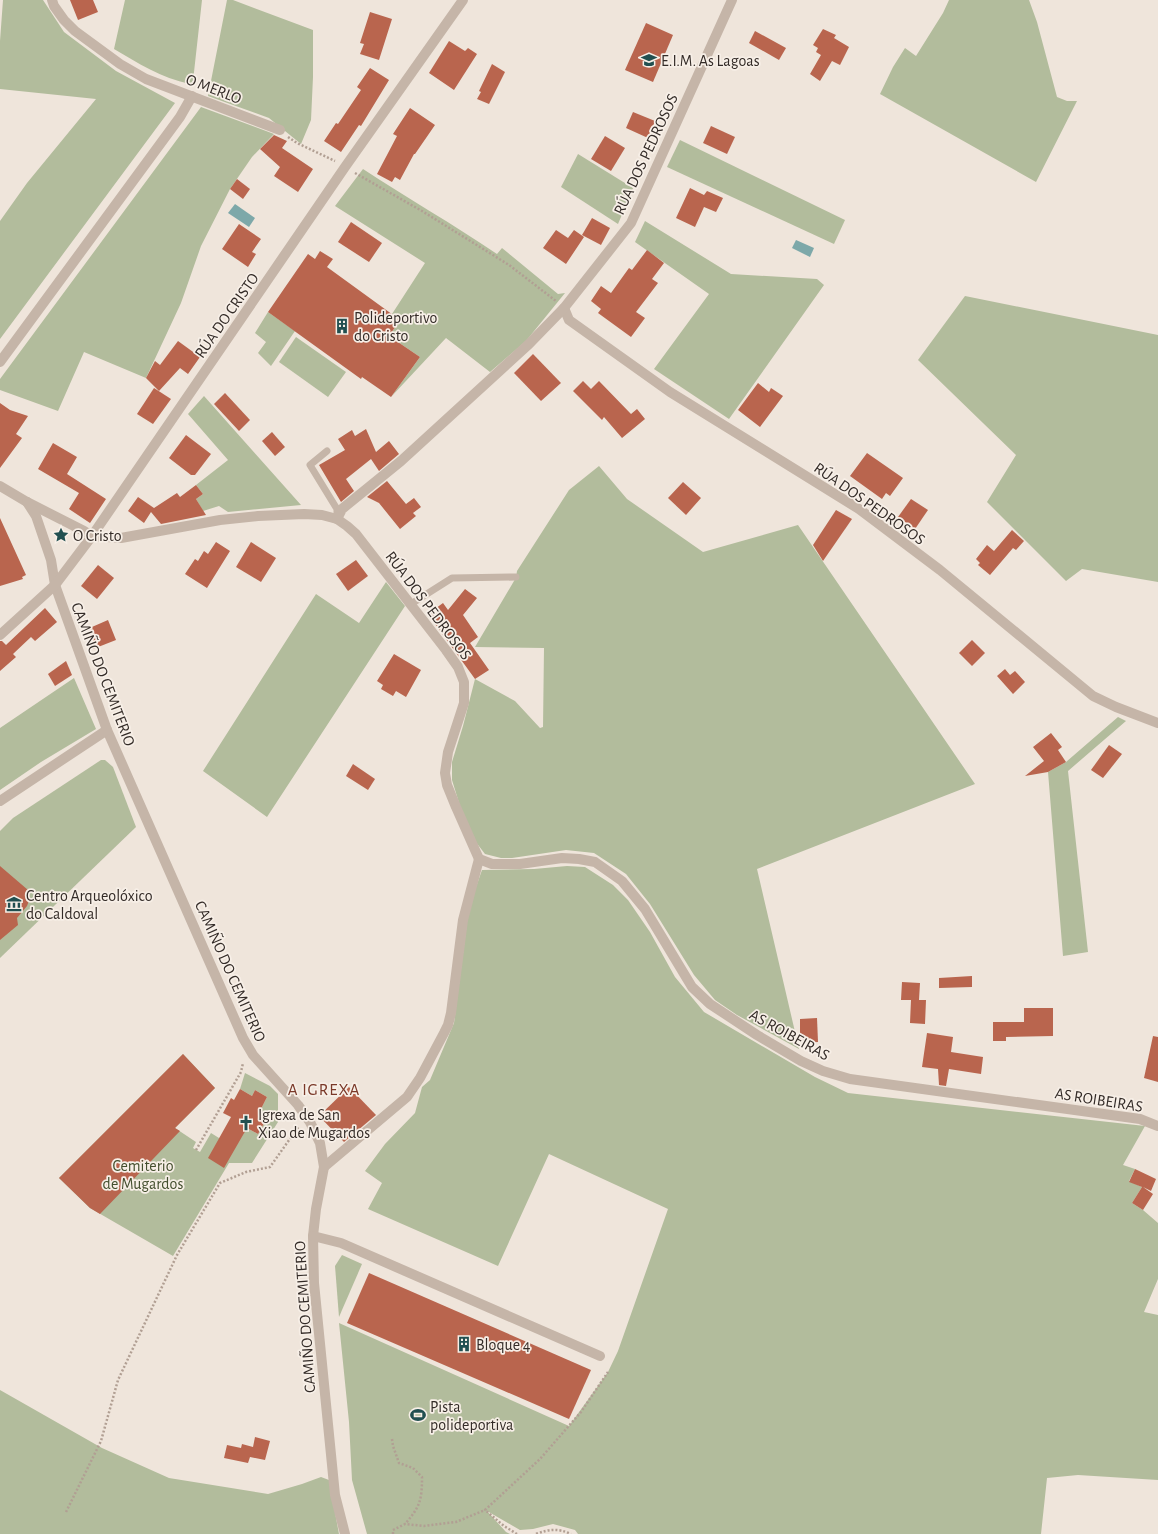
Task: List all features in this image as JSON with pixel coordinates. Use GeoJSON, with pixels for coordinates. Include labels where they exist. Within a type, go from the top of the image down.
{"type":"FeatureCollection","features":[{"type":"Feature","properties":{"kind":"street","name":"O MERLO"},"geometry":{"type":"LineString","coordinates":[[52,0],[54,6],[64,20],[75,31],[120,64],[146,79],[280,130]]}},
{"type":"Feature","properties":{"kind":"street","name":"RÚA DO CRISTO"},"geometry":{"type":"LineString","coordinates":[[0,635],[55,585],[92,536],[463,0]]}},
{"type":"Feature","properties":{"kind":"street","name":"RÚA DOS PEDROSOS"},"geometry":{"type":"LineString","coordinates":[[337,519],[342,510],[401,461],[529,344],[564,308],[631,223],[732,0]]}},
{"type":"Feature","properties":{"kind":"street"},"geometry":{"type":"LineString","coordinates":[[0,362],[180,117],[192,96]]}},
{"type":"Feature","properties":{"kind":"street","name":"RÚA DOS PEDROSOS"},"geometry":{"type":"LineString","coordinates":[[564,308],[569,320],[670,392],[859,509],[940,570],[1093,696],[1116,707],[1158,723]]}},
{"type":"Feature","properties":{"kind":"street"},"geometry":{"type":"LineString","coordinates":[[0,486],[92,536]]}},
{"type":"Feature","properties":{"kind":"street","name":"CAMIÑO DO CEMITERIO"},"geometry":{"type":"LineString","coordinates":[[27,502],[36,516],[51,560],[55,585],[108,730],[243,1038],[253,1055],[298,1105],[310,1122],[320,1142],[324,1167],[316,1209],[313,1236],[314,1283],[335,1494],[344,1534]]}},
{"type":"Feature","properties":{"kind":"street","name":"RÚA DOS PEDROSOS"},"geometry":{"type":"LineString","coordinates":[[92,536],[121,538],[220,520],[258,516],[310,514],[322,515],[337,519],[356,534],[454,661],[464,682],[464,703],[448,752],[445,773],[451,796],[479,859]]}},
{"type":"Feature","properties":{"kind":"street"},"geometry":{"type":"LineString","coordinates":[[0,801],[108,730]]}},
{"type":"Feature","properties":{"kind":"street","name":"AS ROIBEIRAS"},"geometry":{"type":"LineString","coordinates":[[479,859],[492,864],[520,864],[562,858],[595,862],[622,881],[645,909],[692,987],[710,1004],[789,1054],[823,1071],[850,1079],[1140,1119],[1158,1126]]}},
{"type":"Feature","properties":{"kind":"street"},"geometry":{"type":"LineString","coordinates":[[324,1167],[407,1097],[420,1078],[444,1033],[448,1025],[451,1012],[463,920],[479,859]]}},
{"type":"Feature","properties":{"kind":"street"},"geometry":{"type":"LineString","coordinates":[[313,1236],[340,1243],[600,1356]]}},
{"type":"Feature","properties":{"kind":"lane"},"geometry":{"type":"LineString","coordinates":[[327,451],[310,465],[337,509],[337,519]]}},
{"type":"Feature","properties":{"kind":"lane"},"geometry":{"type":"LineString","coordinates":[[411,604],[452,578],[516,577]]}},
{"type":"Feature","properties":{"kind":"path"},"geometry":{"type":"LineString","coordinates":[[280,130],[297,143],[340,163],[346,168],[422,211],[509,265],[564,308]]}},
{"type":"Feature","properties":{"kind":"path"},"geometry":{"type":"LineString","coordinates":[[196,1150],[241,1072],[244,1064],[240,1057]]}},
{"type":"Feature","properties":{"kind":"path"},"geometry":{"type":"LineString","coordinates":[[66,1512],[101,1441],[118,1380],[177,1255],[220,1183],[246,1172],[270,1167],[285,1147],[305,1115]]}},
{"type":"Feature","properties":{"kind":"path"},"geometry":{"type":"LineString","coordinates":[[405,1524],[424,1526],[456,1522],[485,1510],[540,1460],[582,1412],[608,1372]]}},
{"type":"Feature","properties":{"kind":"path"},"geometry":{"type":"LineString","coordinates":[[392,1439],[399,1463],[413,1468],[422,1477],[422,1496],[415,1513],[405,1524],[393,1530],[393,1534]]}},
{"type":"Feature","properties":{"kind":"path"},"geometry":{"type":"LineString","coordinates":[[485,1510],[504,1526],[517,1534]]}},
{"type":"Feature","properties":{"kind":"path"},"geometry":{"type":"LineString","coordinates":[[536,1534],[545,1530],[560,1529],[571,1534]]}},
{"type":"Feature","properties":{"kind":"green space"},"geometry":{"type":"Polygon","coordinates":[[[3,0],[43,0],[64,32],[116,71],[175,103],[0,339],[0,221],[27,183],[96,99],[0,89],[0,41],[3,0]]]}},
{"type":"Feature","properties":{"kind":"green space"},"geometry":{"type":"Polygon","coordinates":[[[125,0],[202,0],[193,81],[190,84],[160,74],[114,49],[125,0]]]}},
{"type":"Feature","properties":{"kind":"green space"},"geometry":{"type":"Polygon","coordinates":[[[227,0],[233,0],[313,30],[311,120],[301,144],[269,118],[208,96],[227,0]]]}},
{"type":"Feature","properties":{"kind":"green space"},"geometry":{"type":"Polygon","coordinates":[[[949,0],[1029,0],[1037,22],[1057,97],[1067,101],[1077,101],[1036,182],[880,94],[893,67],[905,48],[916,56],[943,13],[949,0]]]}},
{"type":"Feature","properties":{"kind":"green space"},"geometry":{"type":"Polygon","coordinates":[[[201,107],[274,134],[252,157],[230,189],[201,246],[181,303],[146,378],[84,352],[58,411],[0,390],[0,379],[201,107]]]}},
{"type":"Feature","properties":{"kind":"green space"},"geometry":{"type":"Polygon","coordinates":[[[680,140],[845,220],[834,244],[667,167],[680,140]]]}},
{"type":"Feature","properties":{"kind":"green space"},"geometry":{"type":"Polygon","coordinates":[[[578,154],[633,188],[618,224],[561,187],[578,154]]]}},
{"type":"Feature","properties":{"kind":"green space"},"geometry":{"type":"Polygon","coordinates":[[[363,169],[497,254],[502,248],[558,294],[565,293],[526,341],[490,372],[446,338],[391,397],[420,357],[389,336],[400,320],[392,314],[425,263],[335,206],[363,169]]]}},
{"type":"Feature","properties":{"kind":"green space"},"geometry":{"type":"Polygon","coordinates":[[[645,221],[731,274],[817,279],[824,285],[729,419],[654,369],[709,294],[635,242],[645,221]]]}},
{"type":"Feature","properties":{"kind":"green space"},"geometry":{"type":"Polygon","coordinates":[[[965,296],[1158,335],[1158,582],[1082,569],[1066,581],[987,502],[1016,455],[918,360],[965,296]]]}},
{"type":"Feature","properties":{"kind":"green space"},"geometry":{"type":"Polygon","coordinates":[[[268,312],[295,331],[271,366],[258,353],[266,342],[255,333],[268,312]]]}},
{"type":"Feature","properties":{"kind":"green space"},"geometry":{"type":"Polygon","coordinates":[[[296,337],[346,372],[328,397],[279,362],[296,337]]]}},
{"type":"Feature","properties":{"kind":"green space"},"geometry":{"type":"Polygon","coordinates":[[[204,396],[301,505],[228,512],[219,506],[203,511],[196,499],[203,494],[196,485],[228,460],[188,414],[204,396]]]}},
{"type":"Feature","properties":{"kind":"green space"},"geometry":{"type":"Polygon","coordinates":[[[599,466],[627,499],[703,552],[798,525],[975,784],[757,869],[799,1049],[737,1015],[715,1000],[694,975],[650,904],[626,874],[594,853],[566,850],[512,858],[501,858],[485,854],[475,841],[460,806],[452,780],[452,762],[475,679],[515,701],[540,728],[543,727],[544,648],[475,647],[514,581],[517,571],[569,490],[599,466]]]}},
{"type":"Feature","properties":{"kind":"green space"},"geometry":{"type":"Polygon","coordinates":[[[386,582],[405,606],[267,817],[203,771],[316,594],[359,623],[386,582]]]}},
{"type":"Feature","properties":{"kind":"green space"},"geometry":{"type":"Polygon","coordinates":[[[74,678],[96,729],[41,762],[0,790],[0,728],[74,678]]]}},
{"type":"Feature","properties":{"kind":"green space"},"geometry":{"type":"Polygon","coordinates":[[[1118,717],[1126,721],[1068,771],[1088,952],[1063,956],[1048,772],[1066,762],[1118,717]]]}},
{"type":"Feature","properties":{"kind":"green space"},"geometry":{"type":"Polygon","coordinates":[[[101,760],[105,760],[113,767],[136,827],[0,958],[0,831],[13,818],[101,760]]]}},
{"type":"Feature","properties":{"kind":"green space"},"geometry":{"type":"Polygon","coordinates":[[[567,866],[585,867],[613,885],[628,900],[650,932],[675,977],[704,1012],[815,1077],[848,1093],[1145,1126],[1123,1165],[1135,1169],[1129,1181],[1142,1187],[1132,1203],[1158,1223],[1158,1279],[1144,1312],[1158,1315],[1158,1480],[1078,1475],[1047,1478],[1041,1534],[578,1534],[575,1530],[553,1524],[533,1529],[520,1530],[487,1511],[506,1532],[510,1534],[367,1534],[352,1480],[349,1422],[339,1323],[569,1426],[608,1372],[618,1351],[668,1209],[549,1154],[498,1266],[368,1209],[382,1183],[365,1171],[385,1144],[415,1113],[422,1087],[430,1080],[454,1023],[469,907],[482,870],[534,869],[567,866]]]}},
{"type":"Feature","properties":{"kind":"green space","name":"Cemiterio de Mugardos"},"geometry":{"type":"Polygon","coordinates":[[[183,1054],[215,1088],[175,1128],[196,1142],[193,1148],[200,1152],[211,1133],[219,1138],[247,1128],[258,1134],[267,1118],[259,1113],[267,1097],[255,1090],[252,1096],[240,1089],[245,1073],[270,1086],[278,1094],[278,1122],[252,1163],[229,1163],[173,1256],[90,1208],[59,1178],[183,1054]]]}},
{"type":"Feature","properties":{"kind":"green space"},"geometry":{"type":"Polygon","coordinates":[[[342,1255],[362,1264],[339,1317],[335,1266],[342,1255]]]}},
{"type":"Feature","properties":{"kind":"green space"},"geometry":{"type":"Polygon","coordinates":[[[0,1390],[102,1448],[169,1478],[268,1494],[321,1477],[329,1480],[339,1534],[0,1534],[0,1390]]]}},
{"type":"Feature","properties":{"kind":"water"},"geometry":{"type":"Polygon","coordinates":[[[235,204],[255,218],[249,227],[228,213],[235,204]]]}},
{"type":"Feature","properties":{"kind":"water"},"geometry":{"type":"Polygon","coordinates":[[[796,240],[814,248],[810,257],[792,248],[796,240]]]}},
{"type":"Feature","properties":{"kind":"building"},"geometry":{"type":"Polygon","coordinates":[[[70,0],[93,0],[98,12],[78,20],[70,0]]]}},
{"type":"Feature","properties":{"kind":"building"},"geometry":{"type":"Polygon","coordinates":[[[370,12],[392,19],[379,60],[360,54],[364,44],[360,43],[370,12]]]}},
{"type":"Feature","properties":{"kind":"building"},"geometry":{"type":"Polygon","coordinates":[[[646,23],[673,35],[653,82],[625,70],[646,23]]]}},
{"type":"Feature","properties":{"kind":"building"},"geometry":{"type":"Polygon","coordinates":[[[823,29],[836,35],[834,38],[849,47],[840,65],[832,61],[820,81],[810,74],[821,55],[816,52],[818,48],[813,45],[823,29]]]}},
{"type":"Feature","properties":{"kind":"building"},"geometry":{"type":"Polygon","coordinates":[[[755,31],[786,48],[779,60],[749,43],[755,31]]]}},
{"type":"Feature","properties":{"kind":"building"},"geometry":{"type":"Polygon","coordinates":[[[449,41],[465,51],[468,48],[477,54],[454,90],[429,73],[449,41]]]}},
{"type":"Feature","properties":{"kind":"building"},"geometry":{"type":"Polygon","coordinates":[[[492,64],[505,72],[489,104],[477,99],[481,92],[479,91],[492,64]]]}},
{"type":"Feature","properties":{"kind":"building"},"geometry":{"type":"Polygon","coordinates":[[[370,68],[389,80],[361,126],[359,125],[341,152],[324,141],[336,123],[338,124],[361,90],[357,87],[370,68]]]}},
{"type":"Feature","properties":{"kind":"building"},"geometry":{"type":"Polygon","coordinates":[[[410,108],[435,125],[414,154],[400,180],[395,177],[392,182],[377,174],[397,136],[393,134],[410,108]]]}},
{"type":"Feature","properties":{"kind":"building"},"geometry":{"type":"Polygon","coordinates":[[[633,112],[655,121],[648,138],[626,128],[633,112]]]}},
{"type":"Feature","properties":{"kind":"building"},"geometry":{"type":"Polygon","coordinates":[[[711,126],[735,137],[727,154],[703,143],[711,126]]]}},
{"type":"Feature","properties":{"kind":"building"},"geometry":{"type":"Polygon","coordinates":[[[274,135],[287,141],[282,148],[313,169],[298,192],[274,176],[280,167],[260,149],[274,135]]]}},
{"type":"Feature","properties":{"kind":"building"},"geometry":{"type":"Polygon","coordinates":[[[605,136],[625,148],[611,171],[591,159],[605,136]]]}},
{"type":"Feature","properties":{"kind":"building"},"geometry":{"type":"Polygon","coordinates":[[[237,179],[250,189],[243,199],[230,189],[237,179]]]}},
{"type":"Feature","properties":{"kind":"building"},"geometry":{"type":"Polygon","coordinates":[[[690,188],[704,195],[707,191],[723,198],[716,212],[704,207],[695,227],[676,218],[690,188]]]}},
{"type":"Feature","properties":{"kind":"building"},"geometry":{"type":"Polygon","coordinates":[[[592,218],[610,228],[601,245],[582,235],[592,218]]]}},
{"type":"Feature","properties":{"kind":"building"},"geometry":{"type":"Polygon","coordinates":[[[351,222],[382,243],[369,262],[338,242],[351,222]]]}},
{"type":"Feature","properties":{"kind":"building"},"geometry":{"type":"Polygon","coordinates":[[[239,224],[261,239],[252,252],[256,254],[248,267],[222,249],[239,224]]]}},
{"type":"Feature","properties":{"kind":"building"},"geometry":{"type":"Polygon","coordinates":[[[556,230],[568,238],[574,230],[584,237],[566,264],[543,248],[556,230]]]}},
{"type":"Feature","properties":{"kind":"building"},"geometry":{"type":"Polygon","coordinates":[[[647,250],[664,263],[652,279],[658,283],[636,312],[645,318],[631,337],[598,313],[601,309],[591,301],[601,286],[611,293],[629,268],[632,270],[647,250]]]}},
{"type":"Feature","properties":{"kind":"building","name":"Polideportivo do Cristo"},"geometry":{"type":"Polygon","coordinates":[[[320,251],[333,259],[327,267],[400,320],[389,336],[420,357],[391,397],[362,377],[361,379],[268,312],[308,254],[315,259],[320,251]]]}},
{"type":"Feature","properties":{"kind":"building"},"geometry":{"type":"Polygon","coordinates":[[[178,341],[200,357],[188,374],[180,368],[159,391],[146,378],[155,361],[160,365],[178,341]]]}},
{"type":"Feature","properties":{"kind":"building"},"geometry":{"type":"Polygon","coordinates":[[[533,354],[561,383],[541,401],[514,373],[533,354]]]}},
{"type":"Feature","properties":{"kind":"building"},"geometry":{"type":"Polygon","coordinates":[[[583,381],[591,389],[599,381],[631,414],[637,409],[645,419],[622,438],[604,417],[602,420],[573,391],[583,381]]]}},
{"type":"Feature","properties":{"kind":"building"},"geometry":{"type":"Polygon","coordinates":[[[758,383],[769,392],[771,388],[783,396],[760,427],[738,410],[758,383]]]}},
{"type":"Feature","properties":{"kind":"building"},"geometry":{"type":"Polygon","coordinates":[[[154,388],[171,399],[153,424],[137,414],[154,388]]]}},
{"type":"Feature","properties":{"kind":"building"},"geometry":{"type":"Polygon","coordinates":[[[225,393],[250,420],[239,431],[214,404],[225,393]]]}},
{"type":"Feature","properties":{"kind":"building"},"geometry":{"type":"Polygon","coordinates":[[[0,403],[10,410],[28,416],[16,434],[22,438],[0,468],[0,403]]]}},
{"type":"Feature","properties":{"kind":"building"},"geometry":{"type":"Polygon","coordinates":[[[366,429],[376,452],[389,441],[399,454],[379,471],[371,459],[346,479],[354,491],[341,502],[319,465],[345,450],[338,439],[352,430],[355,436],[366,429]]]}},
{"type":"Feature","properties":{"kind":"building"},"geometry":{"type":"Polygon","coordinates":[[[272,432],[285,447],[275,456],[262,441],[272,432]]]}},
{"type":"Feature","properties":{"kind":"building"},"geometry":{"type":"Polygon","coordinates":[[[186,435],[211,454],[195,475],[191,475],[169,458],[186,435]]]}},
{"type":"Feature","properties":{"kind":"building"},"geometry":{"type":"Polygon","coordinates":[[[53,443],[77,457],[67,474],[106,499],[90,523],[69,509],[79,493],[38,469],[53,443]]]}},
{"type":"Feature","properties":{"kind":"building"},"geometry":{"type":"Polygon","coordinates":[[[867,453],[903,478],[890,496],[886,493],[882,499],[850,476],[867,453]]]}},
{"type":"Feature","properties":{"kind":"building"},"geometry":{"type":"Polygon","coordinates":[[[387,481],[406,504],[414,498],[421,507],[413,513],[416,516],[400,529],[379,503],[367,497],[387,481]]]}},
{"type":"Feature","properties":{"kind":"building"},"geometry":{"type":"Polygon","coordinates":[[[683,482],[701,498],[686,515],[668,498],[683,482]]]}},
{"type":"Feature","properties":{"kind":"building"},"geometry":{"type":"Polygon","coordinates":[[[196,485],[203,494],[196,499],[206,515],[161,524],[151,512],[144,523],[128,511],[138,497],[154,508],[177,493],[180,497],[196,485]]]}},
{"type":"Feature","properties":{"kind":"building"},"geometry":{"type":"Polygon","coordinates":[[[911,499],[928,510],[915,529],[898,517],[911,499]]]}},
{"type":"Feature","properties":{"kind":"building"},"geometry":{"type":"Polygon","coordinates":[[[836,510],[852,519],[823,561],[813,545],[836,510]]]}},
{"type":"Feature","properties":{"kind":"building"},"geometry":{"type":"Polygon","coordinates":[[[0,518],[26,575],[22,577],[23,579],[0,586],[0,518]]]}},
{"type":"Feature","properties":{"kind":"building"},"geometry":{"type":"Polygon","coordinates":[[[1012,530],[1024,541],[1016,550],[1013,548],[990,575],[978,565],[980,563],[976,559],[987,545],[994,551],[1012,530]]]}},
{"type":"Feature","properties":{"kind":"building"},"geometry":{"type":"Polygon","coordinates":[[[216,542],[230,551],[207,588],[185,574],[195,559],[198,561],[204,551],[208,554],[216,542]]]}},
{"type":"Feature","properties":{"kind":"building"},"geometry":{"type":"Polygon","coordinates":[[[251,542],[276,558],[261,582],[236,567],[251,542]]]}},
{"type":"Feature","properties":{"kind":"building"},"geometry":{"type":"Polygon","coordinates":[[[356,560],[368,576],[348,591],[336,574],[356,560]]]}},
{"type":"Feature","properties":{"kind":"building"},"geometry":{"type":"Polygon","coordinates":[[[98,565],[114,578],[97,599],[81,586],[98,565]]]}},
{"type":"Feature","properties":{"kind":"building"},"geometry":{"type":"Polygon","coordinates":[[[465,589],[477,598],[463,615],[478,637],[470,643],[489,670],[475,679],[428,614],[443,603],[448,610],[465,589]]]}},
{"type":"Feature","properties":{"kind":"building"},"geometry":{"type":"Polygon","coordinates":[[[45,608],[57,622],[35,641],[31,637],[13,654],[16,657],[0,671],[0,641],[6,645],[45,608]]]}},
{"type":"Feature","properties":{"kind":"building"},"geometry":{"type":"Polygon","coordinates":[[[108,620],[116,640],[93,649],[85,630],[108,620]]]}},
{"type":"Feature","properties":{"kind":"building"},"geometry":{"type":"Polygon","coordinates":[[[972,640],[985,653],[972,666],[959,653],[972,640]]]}},
{"type":"Feature","properties":{"kind":"building"},"geometry":{"type":"Polygon","coordinates":[[[394,654],[421,670],[406,697],[396,691],[393,696],[381,689],[383,685],[377,681],[394,654]]]}},
{"type":"Feature","properties":{"kind":"building"},"geometry":{"type":"Polygon","coordinates":[[[66,661],[72,675],[55,686],[48,674],[66,661]]]}},
{"type":"Feature","properties":{"kind":"building"},"geometry":{"type":"Polygon","coordinates":[[[1005,669],[1010,675],[1015,671],[1025,682],[1013,694],[997,676],[1005,669]]]}},
{"type":"Feature","properties":{"kind":"building"},"geometry":{"type":"Polygon","coordinates":[[[1051,733],[1062,747],[1058,750],[1066,762],[1048,772],[1025,776],[1044,761],[1033,747],[1051,733]]]}},
{"type":"Feature","properties":{"kind":"building"},"geometry":{"type":"Polygon","coordinates":[[[1109,745],[1122,754],[1103,778],[1091,770],[1109,745]]]}},
{"type":"Feature","properties":{"kind":"building"},"geometry":{"type":"Polygon","coordinates":[[[353,764],[375,779],[368,790],[346,776],[353,764]]]}},
{"type":"Feature","properties":{"kind":"building","name":"Centro Arqueolóxico do Caldoval"},"geometry":{"type":"Polygon","coordinates":[[[0,866],[28,890],[30,898],[27,906],[17,918],[18,925],[0,940],[0,866]]]}},
{"type":"Feature","properties":{"kind":"building"},"geometry":{"type":"Polygon","coordinates":[[[972,976],[972,987],[939,988],[939,978],[972,976]]]}},
{"type":"Feature","properties":{"kind":"building"},"geometry":{"type":"Polygon","coordinates":[[[902,982],[920,983],[919,1000],[926,1000],[925,1024],[910,1023],[911,1000],[901,1000],[902,982]]]}},
{"type":"Feature","properties":{"kind":"building"},"geometry":{"type":"Polygon","coordinates":[[[1024,1008],[1053,1008],[1053,1036],[1006,1037],[1006,1041],[993,1041],[993,1022],[1024,1022],[1024,1008]]]}},
{"type":"Feature","properties":{"kind":"building"},"geometry":{"type":"Polygon","coordinates":[[[817,1018],[818,1042],[800,1043],[800,1019],[817,1018]]]}},
{"type":"Feature","properties":{"kind":"building"},"geometry":{"type":"Polygon","coordinates":[[[927,1033],[953,1037],[951,1052],[983,1057],[981,1074],[949,1069],[946,1086],[939,1085],[938,1069],[922,1067],[927,1033]]]}},
{"type":"Feature","properties":{"kind":"building"},"geometry":{"type":"Polygon","coordinates":[[[1153,1036],[1158,1037],[1158,1082],[1144,1078],[1153,1036]]]}},
{"type":"Feature","properties":{"kind":"building"},"geometry":{"type":"Polygon","coordinates":[[[183,1054],[215,1088],[175,1128],[180,1131],[100,1214],[90,1208],[59,1178],[183,1054]]]}},
{"type":"Feature","properties":{"kind":"building"},"geometry":{"type":"Polygon","coordinates":[[[349,1087],[376,1115],[344,1142],[319,1116],[349,1087]]]}},
{"type":"Feature","properties":{"kind":"building","name":"Igrexa de San Xiao de Mugardos"},"geometry":{"type":"Polygon","coordinates":[[[240,1089],[252,1096],[255,1090],[267,1097],[259,1113],[267,1118],[258,1134],[247,1128],[224,1168],[208,1158],[231,1117],[223,1113],[231,1098],[234,1100],[240,1089]]]}},
{"type":"Feature","properties":{"kind":"building"},"geometry":{"type":"Polygon","coordinates":[[[1135,1169],[1156,1179],[1151,1191],[1143,1187],[1153,1194],[1143,1210],[1132,1203],[1142,1187],[1129,1182],[1135,1169]]]}},
{"type":"Feature","properties":{"kind":"building","name":"Bloque 4"},"geometry":{"type":"Polygon","coordinates":[[[369,1273],[591,1370],[569,1419],[347,1323],[369,1273]]]}},
{"type":"Feature","properties":{"kind":"building"},"geometry":{"type":"Polygon","coordinates":[[[255,1437],[270,1441],[265,1460],[250,1457],[248,1463],[224,1458],[227,1445],[241,1448],[242,1444],[253,1447],[255,1437]]]}},
{"type":"Feature","properties":{"kind":"place","name":"E.I.M. As Lagoas"},"geometry":{"type":"Point","coordinates":[649,60]}},
{"type":"Feature","properties":{"kind":"place","name":"Polideportivo do Cristo"},"geometry":{"type":"Point","coordinates":[342,326]}},
{"type":"Feature","properties":{"kind":"place","name":"O Cristo"},"geometry":{"type":"Point","coordinates":[61,535]}},
{"type":"Feature","properties":{"kind":"place","name":"Centro Arqueolóxico do Caldoval"},"geometry":{"type":"Point","coordinates":[14,904]}},
{"type":"Feature","properties":{"kind":"place","name":"Igrexa de San Xiao de Mugardos"},"geometry":{"type":"Point","coordinates":[246,1123]}},
{"type":"Feature","properties":{"kind":"place","name":"Bloque 4"},"geometry":{"type":"Point","coordinates":[464,1344]}},
{"type":"Feature","properties":{"kind":"place","name":"Pista polideportiva"},"geometry":{"type":"Point","coordinates":[418,1415]}},
{"type":"Feature","properties":{"kind":"district","name":"A IGREXA"},"geometry":{"type":"Point","coordinates":[324,1089]}}]}
